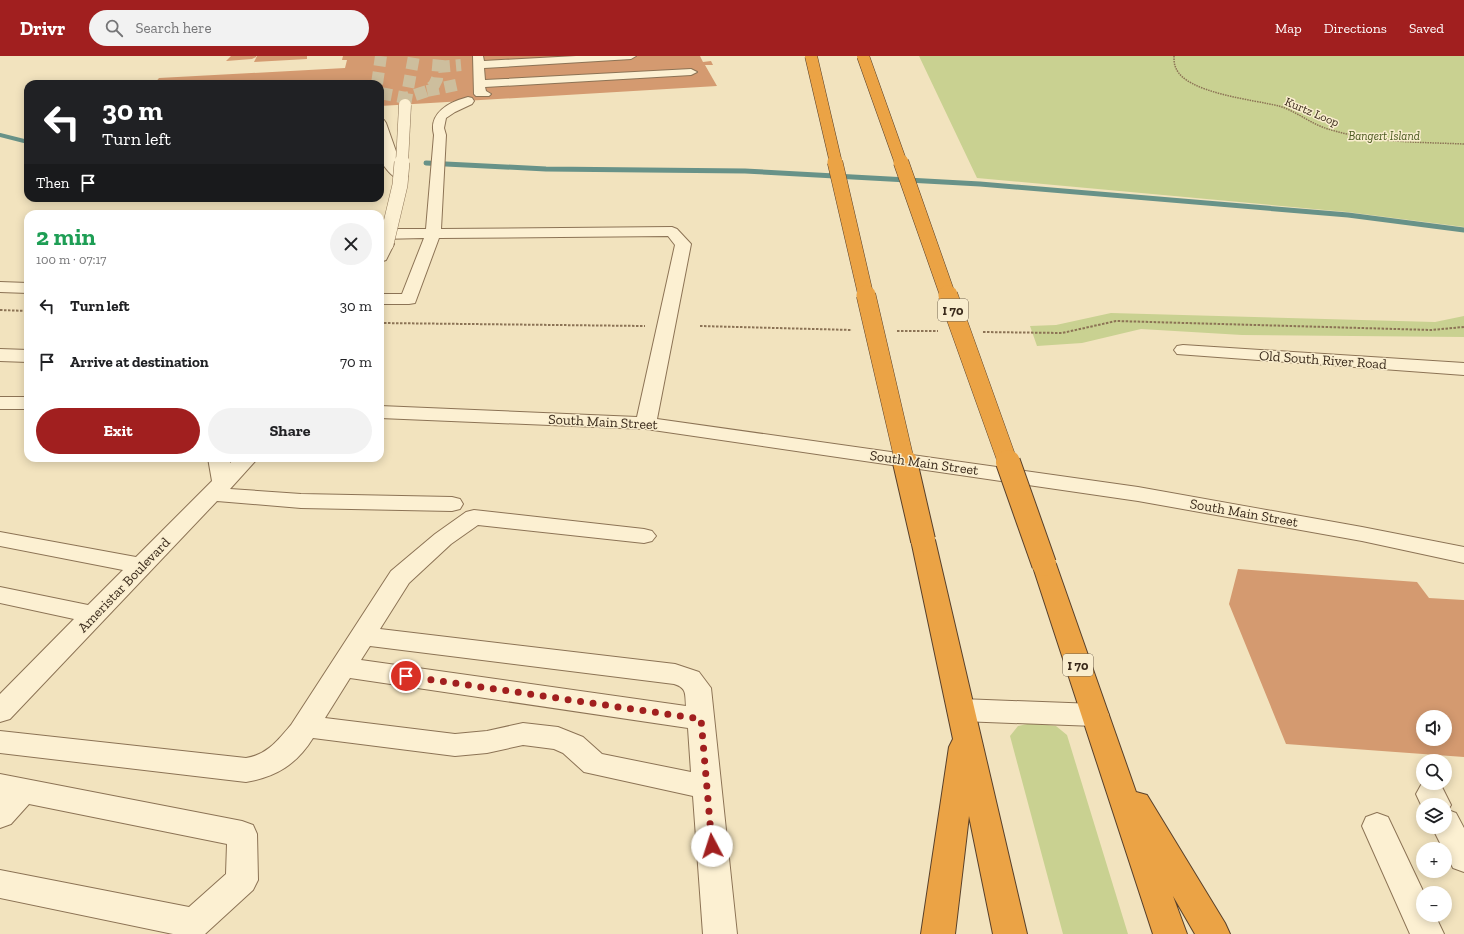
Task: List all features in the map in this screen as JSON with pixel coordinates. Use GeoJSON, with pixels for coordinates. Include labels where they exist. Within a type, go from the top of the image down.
{"type":"FeatureCollection","features":[{"type":"Feature","properties":{"kind":"highway"},"geometry":{"type":"LineString","coordinates":[[811,56],[923,540],[1010,934]]}},
{"type":"Feature","properties":{"kind":"highway","name":"I 70"},"geometry":{"type":"LineString","coordinates":[[863,56],[1044,564],[1170,934]]}},
{"type":"Feature","properties":{"kind":"highway"},"geometry":{"type":"LineString","coordinates":[[938,934],[963,721]]}},
{"type":"Feature","properties":{"kind":"highway"},"geometry":{"type":"LineString","coordinates":[[1113,766],[1213,934]]}},
{"type":"Feature","properties":{"kind":"street"},"geometry":{"type":"LineString","coordinates":[[479,70],[631,56]]}},
{"type":"Feature","properties":{"kind":"street"},"geometry":{"type":"LineString","coordinates":[[479,70],[691,72]]}},
{"type":"Feature","properties":{"kind":"street"},"geometry":{"type":"LineString","coordinates":[[479,70],[480,94],[691,72]]}},
{"type":"Feature","properties":{"kind":"street"},"geometry":{"type":"LineString","coordinates":[[556,85],[621,86],[691,72]]}},
{"type":"Feature","properties":{"kind":"street"},"geometry":{"type":"LineString","coordinates":[[384,299],[409,299],[433,234],[435,188],[440,135],[438,128],[440,117],[451,109],[468,101]]}},
{"type":"Feature","properties":{"kind":"street"},"geometry":{"type":"LineString","coordinates":[[384,248],[401,176],[405,105]]}},
{"type":"Feature","properties":{"kind":"street"},"geometry":{"type":"LineString","coordinates":[[384,135],[391,157],[391,166],[401,176]]}},
{"type":"Feature","properties":{"kind":"street"},"geometry":{"type":"LineString","coordinates":[[384,234],[672,232],[683,244],[646,423]]}},
{"type":"Feature","properties":{"kind":"street"},"geometry":{"type":"LineString","coordinates":[[0,287],[24,288]]}},
{"type":"Feature","properties":{"kind":"street","name":"Old South River Road"},"geometry":{"type":"LineString","coordinates":[[1182,350],[1464,369]]}},
{"type":"Feature","properties":{"kind":"street"},"geometry":{"type":"LineString","coordinates":[[0,356],[24,356]]}},
{"type":"Feature","properties":{"kind":"street"},"geometry":{"type":"LineString","coordinates":[[0,403],[24,403]]}},
{"type":"Feature","properties":{"kind":"street","name":"South Main Street"},"geometry":{"type":"LineString","coordinates":[[384,412],[646,423],[1138,494],[1362,534],[1464,555]]}},
{"type":"Feature","properties":{"kind":"street"},"geometry":{"type":"LineString","coordinates":[[219,462],[218,488],[301,500],[452,504]]}},
{"type":"Feature","properties":{"kind":"street","name":"Ameristar Boulevard"},"geometry":{"type":"LineString","coordinates":[[0,711],[243,462]]}},
{"type":"Feature","properties":{"kind":"street"},"geometry":{"type":"LineString","coordinates":[[0,742],[246,770],[259,769],[270,765],[283,754],[305,726],[400,577],[444,539],[474,517],[644,536]]}},
{"type":"Feature","properties":{"kind":"street"},"geometry":{"type":"LineString","coordinates":[[0,539],[142,566]]}},
{"type":"Feature","properties":{"kind":"street"},"geometry":{"type":"LineString","coordinates":[[0,595],[41,602],[94,615]]}},
{"type":"Feature","properties":{"kind":"street"},"geometry":{"type":"LineString","coordinates":[[363,636],[675,674],[690,679],[698,688],[720,934]]}},
{"type":"Feature","properties":{"kind":"street"},"geometry":{"type":"LineString","coordinates":[[344,666],[701,719]]}},
{"type":"Feature","properties":{"kind":"street"},"geometry":{"type":"LineString","coordinates":[[963,721],[1095,714]]}},
{"type":"Feature","properties":{"kind":"street"},"geometry":{"type":"LineString","coordinates":[[305,726],[455,745],[487,742],[523,734],[558,738],[573,745],[594,764],[707,787]]}},
{"type":"Feature","properties":{"kind":"street"},"geometry":{"type":"LineString","coordinates":[[0,815],[11,788],[242,834],[242,880],[194,923],[0,884]]}},
{"type":"Feature","properties":{"kind":"street"},"geometry":{"type":"LineString","coordinates":[[1378,826],[1427,934]]}},
{"type":"Feature","properties":{"kind":"street"},"geometry":{"type":"LineString","coordinates":[[1451,834],[1464,858]]}},
{"type":"Feature","properties":{"kind":"path","name":"Kurtz Loop"},"geometry":{"type":"LineString","coordinates":[[1174,56],[1173,62],[1177,71],[1185,80],[1203,88],[1233,97],[1282,107],[1312,123],[1336,132],[1371,139],[1413,143],[1464,144]]}},
{"type":"Feature","properties":{"kind":"path"},"geometry":{"type":"LineString","coordinates":[[0,310],[24,311]]}},
{"type":"Feature","properties":{"kind":"path"},"geometry":{"type":"LineString","coordinates":[[982,332],[1062,333],[1116,321],[1431,330],[1464,326]]}},
{"type":"Feature","properties":{"kind":"path"},"geometry":{"type":"LineString","coordinates":[[384,323],[648,326]]}},
{"type":"Feature","properties":{"kind":"path"},"geometry":{"type":"LineString","coordinates":[[700,326],[855,330]]}},
{"type":"Feature","properties":{"kind":"path"},"geometry":{"type":"LineString","coordinates":[[895,330],[942,331]]}},
{"type":"Feature","properties":{"kind":"green space","name":"Bangert Island"},"geometry":{"type":"Polygon","coordinates":[[[919,56],[1464,56],[1464,227],[1347,212],[977,178],[919,56]]]}},
{"type":"Feature","properties":{"kind":"green space"},"geometry":{"type":"Polygon","coordinates":[[[1111,313],[1435,322],[1464,316],[1464,337],[1242,335],[1141,329],[1082,343],[1037,346],[1030,326],[1056,325],[1111,313]]]}},
{"type":"Feature","properties":{"kind":"green space"},"geometry":{"type":"Polygon","coordinates":[[[1032,723],[1056,726],[1067,735],[1128,934],[1063,934],[1010,736],[1018,726],[1032,723]]]}},
{"type":"Feature","properties":{"kind":"building"},"geometry":{"type":"Polygon","coordinates":[[[231,56],[256,57],[252,59],[226,61],[231,56]]]}},
{"type":"Feature","properties":{"kind":"building"},"geometry":{"type":"Polygon","coordinates":[[[257,56],[307,56],[307,59],[254,62],[257,56]]]}},
{"type":"Feature","properties":{"kind":"building"},"geometry":{"type":"Polygon","coordinates":[[[343,56],[700,56],[703,62],[711,61],[713,65],[705,65],[717,86],[384,106],[384,80],[157,80],[159,78],[345,68],[347,60],[342,60],[343,56]]]}},
{"type":"Feature","properties":{"kind":"building"},"geometry":{"type":"Polygon","coordinates":[[[1238,569],[1417,582],[1429,598],[1464,600],[1464,757],[1452,756],[1452,754],[1423,754],[1286,744],[1229,604],[1238,569]]]}},
{"type":"Feature","properties":{"kind":"waterway"},"geometry":{"type":"LineString","coordinates":[[0,135],[24,141]]}},
{"type":"Feature","properties":{"kind":"waterway"},"geometry":{"type":"LineString","coordinates":[[426,163],[546,169],[745,171],[980,184],[1348,215],[1464,230]]}},
{"type":"Feature","properties":{"kind":"tunnel"},"geometry":{"type":"LineString","coordinates":[[378,80],[381,56]]}},
{"type":"Feature","properties":{"kind":"tunnel"},"geometry":{"type":"LineString","coordinates":[[406,98],[414,56]]}},
{"type":"Feature","properties":{"kind":"tunnel"},"geometry":{"type":"LineString","coordinates":[[438,67],[439,56]]}},
{"type":"Feature","properties":{"kind":"tunnel"},"geometry":{"type":"LineString","coordinates":[[438,67],[461,65]]}},
{"type":"Feature","properties":{"kind":"tunnel"},"geometry":{"type":"LineString","coordinates":[[427,91],[434,85],[437,79],[438,67]]}},
{"type":"Feature","properties":{"kind":"tunnel"},"geometry":{"type":"LineString","coordinates":[[427,91],[460,84]]}},
{"type":"Feature","properties":{"kind":"tunnel"},"geometry":{"type":"LineString","coordinates":[[406,98],[427,91]]}},
{"type":"Feature","properties":{"kind":"tunnel"},"geometry":{"type":"LineString","coordinates":[[384,94],[406,98]]}},
{"type":"Feature","properties":{"kind":"tunnel"},"geometry":{"type":"LineString","coordinates":[[405,105],[406,98]]}},
{"type":"Feature","properties":{"kind":"route"},"geometry":{"type":"LineString","coordinates":[[406,676],[701,719],[712,846]]}}]}
